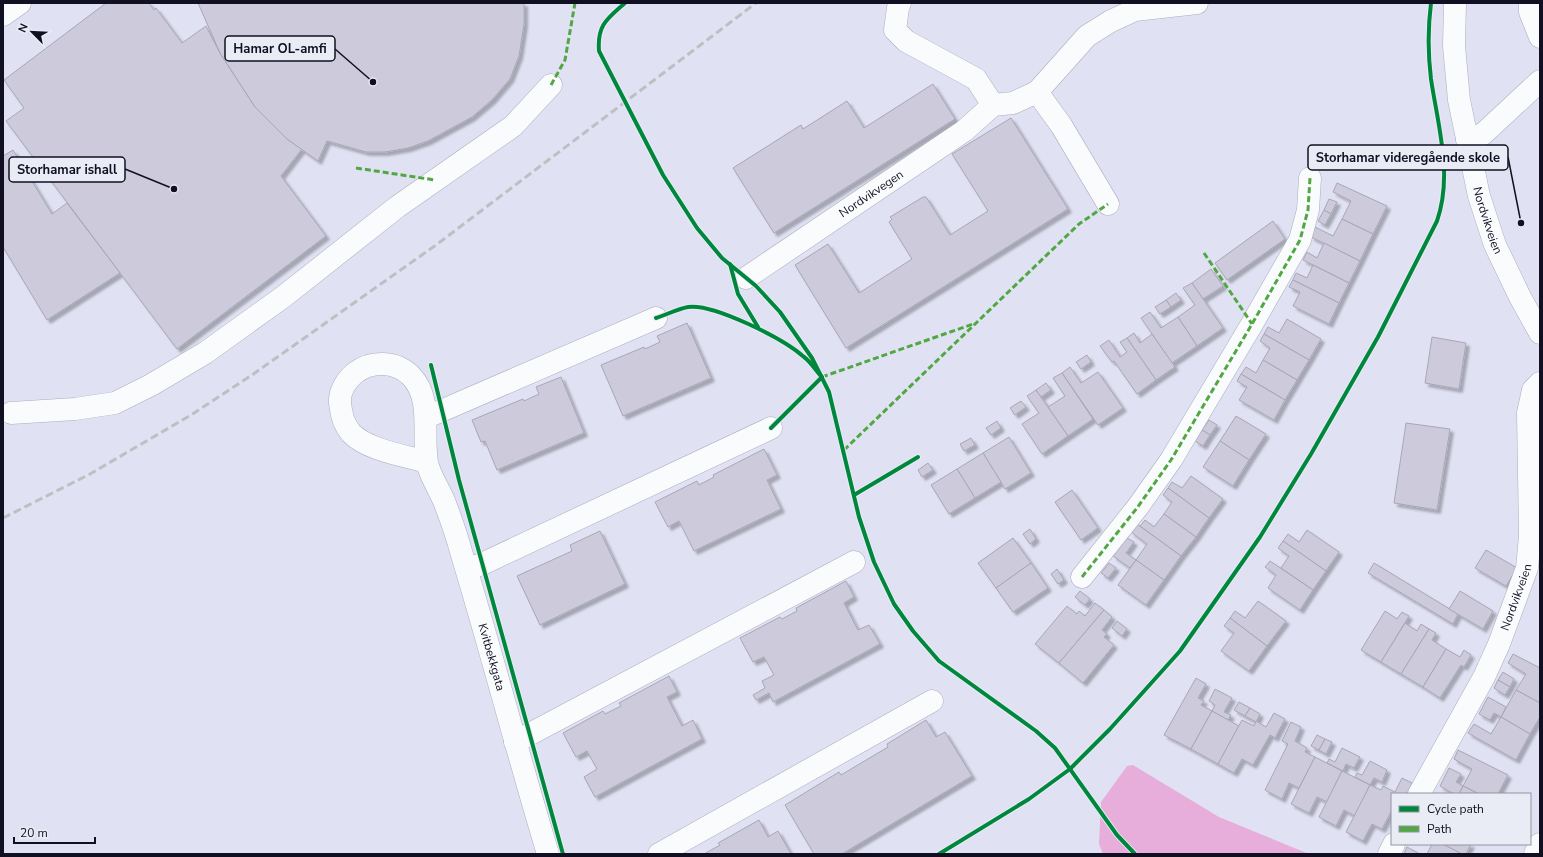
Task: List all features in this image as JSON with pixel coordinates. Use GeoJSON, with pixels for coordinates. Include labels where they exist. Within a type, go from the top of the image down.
{"type":"FeatureCollection","features":[{"type":"Feature","properties":{"kind":"street"},"geometry":{"type":"LineString","coordinates":[[3,15],[20,3]]}},
{"type":"Feature","properties":{"kind":"street"},"geometry":{"type":"LineString","coordinates":[[900,3],[895,30],[906,41],[976,79],[993,104],[1013,103],[1037,92],[1087,36],[1111,21],[1135,10],[1197,3]]}},
{"type":"Feature","properties":{"kind":"street","name":"Nordvikveien"},"geometry":{"type":"LineString","coordinates":[[1455,3],[1454,46],[1460,100],[1479,196],[1495,245],[1520,297],[1540,332]]}},
{"type":"Feature","properties":{"kind":"street"},"geometry":{"type":"LineString","coordinates":[[1530,3],[1530,12],[1540,37]]}},
{"type":"Feature","properties":{"kind":"street"},"geometry":{"type":"LineString","coordinates":[[1467,139],[1483,134],[1540,81]]}},
{"type":"Feature","properties":{"kind":"street"},"geometry":{"type":"LineString","coordinates":[[11,413],[75,409],[115,403],[151,385],[205,353],[283,297],[397,207],[513,126],[551,85]]}},
{"type":"Feature","properties":{"kind":"street"},"geometry":{"type":"LineString","coordinates":[[1037,92],[1061,125],[1108,204]]}},
{"type":"Feature","properties":{"kind":"street","name":"Nordvikvegen"},"geometry":{"type":"LineString","coordinates":[[746,278],[964,131],[993,104]]}},
{"type":"Feature","properties":{"kind":"street"},"geometry":{"type":"LineString","coordinates":[[1082,577],[1137,508],[1171,460],[1252,324],[1300,240],[1308,210],[1310,178]]}},
{"type":"Feature","properties":{"kind":"street"},"geometry":{"type":"LineString","coordinates":[[427,416],[656,318]]}},
{"type":"Feature","properties":{"kind":"street"},"geometry":{"type":"LineString","coordinates":[[385,363],[403,369],[411,376],[420,392],[427,416],[427,462],[377,448],[365,443],[351,433],[341,416],[340,398],[342,390],[357,371],[370,365],[385,363]]}},
{"type":"Feature","properties":{"kind":"street","name":"Nordvikveien"},"geometry":{"type":"LineString","coordinates":[[1420,793],[1484,677],[1499,644],[1527,568],[1530,536],[1528,413],[1533,390],[1540,383]]}},
{"type":"Feature","properties":{"kind":"street"},"geometry":{"type":"LineString","coordinates":[[466,569],[489,561],[771,428]]}},
{"type":"Feature","properties":{"kind":"street","name":"Kvitbekkgata"},"geometry":{"type":"LineString","coordinates":[[427,462],[453,522],[548,854]]}},
{"type":"Feature","properties":{"kind":"street"},"geometry":{"type":"LineString","coordinates":[[515,742],[854,562]]}},
{"type":"Feature","properties":{"kind":"street"},"geometry":{"type":"LineString","coordinates":[[659,854],[932,701]]}},
{"type":"Feature","properties":{"kind":"street"},"geometry":{"type":"LineString","coordinates":[[1535,854],[1540,844]]}},
{"type":"Feature","properties":{"kind":"street"},"geometry":{"type":"LineString","coordinates":[[1389,854],[1394,845]]}},
{"type":"Feature","properties":{"kind":"shaded area"},"geometry":{"type":"Polygon","coordinates":[[[1133,765],[1219,817],[1309,854],[1103,854],[1099,844],[1101,802],[1127,766],[1133,765]]]}},
{"type":"Feature","properties":{"kind":"building"},"geometry":{"type":"Polygon","coordinates":[[[106,3],[149,3],[154,10],[156,8],[182,43],[206,26],[220,53],[255,107],[287,139],[302,149],[281,176],[326,236],[177,349],[6,121],[24,108],[4,80],[106,3]]]}},
{"type":"Feature","properties":{"kind":"building"},"geometry":{"type":"Polygon","coordinates":[[[198,3],[524,3],[524,24],[519,56],[510,79],[492,100],[472,117],[428,141],[408,148],[385,152],[366,152],[327,141],[318,161],[287,139],[255,107],[220,53],[198,3]]]}},
{"type":"Feature","properties":{"kind":"building"},"geometry":{"type":"Polygon","coordinates":[[[933,84],[955,119],[774,233],[733,168],[801,125],[803,129],[847,101],[864,128],[933,84]]]}},
{"type":"Feature","properties":{"kind":"building"},"geometry":{"type":"Polygon","coordinates":[[[1011,118],[1068,209],[846,348],[795,265],[828,244],[859,293],[912,259],[889,222],[892,219],[890,217],[923,197],[926,197],[950,235],[988,211],[952,154],[1011,118]]]}},
{"type":"Feature","properties":{"kind":"building"},"geometry":{"type":"Polygon","coordinates":[[[13,150],[52,214],[67,203],[120,273],[47,320],[3,247],[3,156],[13,150]]]}},
{"type":"Feature","properties":{"kind":"building"},"geometry":{"type":"Polygon","coordinates":[[[1337,183],[1387,206],[1373,234],[1342,219],[1351,201],[1333,192],[1337,183]]]}},
{"type":"Feature","properties":{"kind":"building"},"geometry":{"type":"Polygon","coordinates":[[[1329,199],[1337,202],[1331,214],[1324,210],[1329,199]]]}},
{"type":"Feature","properties":{"kind":"building"},"geometry":{"type":"Polygon","coordinates":[[[1324,210],[1331,214],[1325,225],[1318,221],[1324,210]]]}},
{"type":"Feature","properties":{"kind":"building"},"geometry":{"type":"Polygon","coordinates":[[[1342,219],[1373,234],[1360,261],[1311,237],[1315,227],[1333,236],[1342,219]]]}},
{"type":"Feature","properties":{"kind":"building"},"geometry":{"type":"Polygon","coordinates":[[[1273,221],[1285,239],[1227,280],[1215,263],[1273,221]]]}},
{"type":"Feature","properties":{"kind":"building"},"geometry":{"type":"Polygon","coordinates":[[[1324,243],[1360,261],[1349,283],[1303,260],[1307,252],[1317,258],[1324,243]]]}},
{"type":"Feature","properties":{"kind":"building"},"geometry":{"type":"Polygon","coordinates":[[[1313,265],[1349,283],[1339,303],[1293,280],[1296,273],[1307,278],[1313,265]]]}},
{"type":"Feature","properties":{"kind":"building"},"geometry":{"type":"Polygon","coordinates":[[[1211,269],[1223,286],[1203,299],[1192,283],[1211,269]]]}},
{"type":"Feature","properties":{"kind":"building"},"geometry":{"type":"Polygon","coordinates":[[[1293,280],[1339,303],[1329,324],[1293,306],[1300,292],[1289,287],[1293,280]]]}},
{"type":"Feature","properties":{"kind":"building"},"geometry":{"type":"Polygon","coordinates":[[[1192,283],[1223,328],[1197,346],[1178,317],[1195,305],[1183,288],[1192,283]]]}},
{"type":"Feature","properties":{"kind":"building"},"geometry":{"type":"Polygon","coordinates":[[[1176,293],[1181,300],[1171,307],[1166,300],[1176,293]]]}},
{"type":"Feature","properties":{"kind":"building"},"geometry":{"type":"Polygon","coordinates":[[[1166,300],[1171,307],[1160,314],[1155,307],[1166,300]]]}},
{"type":"Feature","properties":{"kind":"building"},"geometry":{"type":"Polygon","coordinates":[[[1150,312],[1161,328],[1178,317],[1197,346],[1172,363],[1141,318],[1150,312]]]}},
{"type":"Feature","properties":{"kind":"building"},"geometry":{"type":"Polygon","coordinates":[[[1287,319],[1321,339],[1309,360],[1264,334],[1268,327],[1279,333],[1287,319]]]}},
{"type":"Feature","properties":{"kind":"building"},"geometry":{"type":"Polygon","coordinates":[[[687,323],[711,378],[623,416],[601,365],[660,342],[657,336],[687,323]]]}},
{"type":"Feature","properties":{"kind":"building"},"geometry":{"type":"Polygon","coordinates":[[[1134,333],[1140,343],[1152,334],[1175,367],[1156,380],[1127,338],[1134,333]]]}},
{"type":"Feature","properties":{"kind":"building"},"geometry":{"type":"Polygon","coordinates":[[[1264,334],[1309,360],[1297,380],[1263,360],[1270,348],[1260,341],[1264,334]]]}},
{"type":"Feature","properties":{"kind":"building"},"geometry":{"type":"Polygon","coordinates":[[[1432,337],[1466,343],[1459,389],[1425,383],[1432,337]]]}},
{"type":"Feature","properties":{"kind":"building"},"geometry":{"type":"Polygon","coordinates":[[[1127,338],[1156,380],[1137,394],[1114,361],[1112,362],[1100,346],[1109,340],[1120,357],[1127,352],[1120,342],[1127,338]]]}},
{"type":"Feature","properties":{"kind":"building"},"geometry":{"type":"Polygon","coordinates":[[[1087,355],[1091,362],[1081,369],[1076,362],[1087,355]]]}},
{"type":"Feature","properties":{"kind":"building"},"geometry":{"type":"Polygon","coordinates":[[[1263,360],[1297,380],[1285,400],[1241,374],[1246,367],[1256,373],[1263,360]]]}},
{"type":"Feature","properties":{"kind":"building"},"geometry":{"type":"Polygon","coordinates":[[[1070,367],[1081,383],[1098,372],[1123,408],[1098,425],[1062,373],[1070,367]]]}},
{"type":"Feature","properties":{"kind":"building"},"geometry":{"type":"Polygon","coordinates":[[[1062,373],[1093,419],[1068,436],[1048,407],[1065,396],[1053,378],[1062,373]]]}},
{"type":"Feature","properties":{"kind":"building"},"geometry":{"type":"Polygon","coordinates":[[[1241,374],[1285,400],[1274,420],[1239,400],[1247,387],[1237,381],[1241,374]]]}},
{"type":"Feature","properties":{"kind":"building"},"geometry":{"type":"Polygon","coordinates":[[[561,377],[584,433],[497,470],[485,441],[481,442],[472,420],[539,394],[536,387],[561,377]]]}},
{"type":"Feature","properties":{"kind":"building"},"geometry":{"type":"Polygon","coordinates":[[[1046,383],[1051,390],[1041,397],[1036,390],[1046,383]]]}},
{"type":"Feature","properties":{"kind":"building"},"geometry":{"type":"Polygon","coordinates":[[[1036,390],[1068,436],[1042,454],[1022,424],[1039,413],[1027,396],[1036,390]]]}},
{"type":"Feature","properties":{"kind":"building"},"geometry":{"type":"Polygon","coordinates":[[[1021,401],[1026,407],[1015,415],[1010,408],[1021,401]]]}},
{"type":"Feature","properties":{"kind":"building"},"geometry":{"type":"Polygon","coordinates":[[[1236,416],[1266,434],[1249,460],[1220,441],[1236,416]]]}},
{"type":"Feature","properties":{"kind":"building"},"geometry":{"type":"Polygon","coordinates":[[[1209,420],[1217,425],[1210,435],[1202,430],[1209,420]]]}},
{"type":"Feature","properties":{"kind":"building"},"geometry":{"type":"Polygon","coordinates":[[[997,421],[1001,428],[991,435],[986,428],[997,421]]]}},
{"type":"Feature","properties":{"kind":"building"},"geometry":{"type":"Polygon","coordinates":[[[1406,423],[1450,429],[1437,510],[1394,503],[1406,423]]]}},
{"type":"Feature","properties":{"kind":"building"},"geometry":{"type":"Polygon","coordinates":[[[1202,430],[1210,435],[1203,446],[1195,441],[1202,430]]]}},
{"type":"Feature","properties":{"kind":"building"},"geometry":{"type":"Polygon","coordinates":[[[1009,437],[1031,473],[1005,489],[983,453],[1009,437]]]}},
{"type":"Feature","properties":{"kind":"building"},"geometry":{"type":"Polygon","coordinates":[[[971,438],[975,445],[964,451],[960,444],[971,438]]]}},
{"type":"Feature","properties":{"kind":"building"},"geometry":{"type":"Polygon","coordinates":[[[1220,441],[1249,460],[1233,486],[1203,467],[1220,441]]]}},
{"type":"Feature","properties":{"kind":"building"},"geometry":{"type":"Polygon","coordinates":[[[764,449],[777,475],[767,480],[781,509],[694,551],[679,521],[668,527],[655,502],[697,481],[699,485],[714,477],[713,475],[764,449]]]}},
{"type":"Feature","properties":{"kind":"building"},"geometry":{"type":"Polygon","coordinates":[[[983,453],[1001,482],[975,498],[957,469],[983,453]]]}},
{"type":"Feature","properties":{"kind":"building"},"geometry":{"type":"Polygon","coordinates":[[[928,463],[933,470],[922,477],[918,470],[928,463]]]}},
{"type":"Feature","properties":{"kind":"building"},"geometry":{"type":"Polygon","coordinates":[[[957,469],[975,498],[949,514],[931,485],[957,469]]]}},
{"type":"Feature","properties":{"kind":"building"},"geometry":{"type":"Polygon","coordinates":[[[1191,476],[1223,499],[1209,518],[1168,488],[1172,482],[1182,488],[1191,476]]]}},
{"type":"Feature","properties":{"kind":"building"},"geometry":{"type":"Polygon","coordinates":[[[1168,488],[1209,518],[1196,537],[1164,514],[1172,502],[1163,495],[1168,488]]]}},
{"type":"Feature","properties":{"kind":"building"},"geometry":{"type":"Polygon","coordinates":[[[1072,490],[1098,528],[1081,540],[1055,502],[1072,490]]]}},
{"type":"Feature","properties":{"kind":"building"},"geometry":{"type":"Polygon","coordinates":[[[1164,514],[1196,537],[1181,556],[1140,526],[1145,520],[1154,527],[1164,514]]]}},
{"type":"Feature","properties":{"kind":"building"},"geometry":{"type":"Polygon","coordinates":[[[1137,524],[1181,556],[1164,580],[1136,560],[1147,544],[1131,532],[1137,524]]]}},
{"type":"Feature","properties":{"kind":"building"},"geometry":{"type":"Polygon","coordinates":[[[1030,529],[1036,539],[1030,544],[1023,534],[1030,529]]]}},
{"type":"Feature","properties":{"kind":"building"},"geometry":{"type":"Polygon","coordinates":[[[1307,530],[1339,552],[1326,571],[1283,541],[1288,534],[1299,542],[1307,530]]]}},
{"type":"Feature","properties":{"kind":"building"},"geometry":{"type":"Polygon","coordinates":[[[600,531],[625,584],[540,625],[517,576],[572,551],[570,545],[600,531]]]}},
{"type":"Feature","properties":{"kind":"building"},"geometry":{"type":"Polygon","coordinates":[[[1013,538],[1031,563],[996,588],[978,563],[1013,538]]]}},
{"type":"Feature","properties":{"kind":"building"},"geometry":{"type":"Polygon","coordinates":[[[1127,538],[1134,542],[1126,553],[1136,560],[1130,568],[1113,556],[1127,538]]]}},
{"type":"Feature","properties":{"kind":"building"},"geometry":{"type":"Polygon","coordinates":[[[1283,541],[1326,571],[1313,590],[1281,568],[1289,556],[1278,548],[1283,541]]]}},
{"type":"Feature","properties":{"kind":"building"},"geometry":{"type":"Polygon","coordinates":[[[1486,550],[1517,568],[1506,586],[1475,568],[1486,550]]]}},
{"type":"Feature","properties":{"kind":"building"},"geometry":{"type":"Polygon","coordinates":[[[1136,560],[1164,580],[1146,605],[1118,585],[1136,560]]]}},
{"type":"Feature","properties":{"kind":"building"},"geometry":{"type":"Polygon","coordinates":[[[1270,561],[1313,590],[1300,610],[1268,588],[1276,575],[1265,567],[1270,561]]]}},
{"type":"Feature","properties":{"kind":"building"},"geometry":{"type":"Polygon","coordinates":[[[1031,563],[1048,588],[1013,612],[996,588],[1031,563]]]}},
{"type":"Feature","properties":{"kind":"building"},"geometry":{"type":"Polygon","coordinates":[[[1109,563],[1116,568],[1108,578],[1101,573],[1109,563]]]}},
{"type":"Feature","properties":{"kind":"building"},"geometry":{"type":"Polygon","coordinates":[[[1374,563],[1458,614],[1453,624],[1368,573],[1374,563]]]}},
{"type":"Feature","properties":{"kind":"building"},"geometry":{"type":"Polygon","coordinates":[[[1057,569],[1064,580],[1058,584],[1051,574],[1057,569]]]}},
{"type":"Feature","properties":{"kind":"building"},"geometry":{"type":"Polygon","coordinates":[[[846,581],[854,597],[844,603],[858,630],[869,625],[880,644],[773,702],[769,693],[756,700],[753,695],[765,688],[762,681],[774,675],[764,657],[753,662],[740,638],[780,617],[782,619],[797,611],[796,608],[846,581]]]}},
{"type":"Feature","properties":{"kind":"building"},"geometry":{"type":"Polygon","coordinates":[[[1080,591],[1090,599],[1085,605],[1075,597],[1080,591]]]}},
{"type":"Feature","properties":{"kind":"building"},"geometry":{"type":"Polygon","coordinates":[[[1460,591],[1493,611],[1483,629],[1449,609],[1460,591]]]}},
{"type":"Feature","properties":{"kind":"building"},"geometry":{"type":"Polygon","coordinates":[[[1258,601],[1286,621],[1267,646],[1230,618],[1235,611],[1245,618],[1258,601]]]}},
{"type":"Feature","properties":{"kind":"building"},"geometry":{"type":"Polygon","coordinates":[[[1095,603],[1104,610],[1059,663],[1035,644],[1067,606],[1077,614],[1079,611],[1085,616],[1095,603]]]}},
{"type":"Feature","properties":{"kind":"building"},"geometry":{"type":"Polygon","coordinates":[[[1104,610],[1112,617],[1102,630],[1107,634],[1104,637],[1114,645],[1083,683],[1059,663],[1104,610]]]}},
{"type":"Feature","properties":{"kind":"building"},"geometry":{"type":"Polygon","coordinates":[[[1385,611],[1397,619],[1402,612],[1409,616],[1381,662],[1361,650],[1385,611]]]}},
{"type":"Feature","properties":{"kind":"building"},"geometry":{"type":"Polygon","coordinates":[[[1230,618],[1267,646],[1249,671],[1221,651],[1234,633],[1224,626],[1230,618]]]}},
{"type":"Feature","properties":{"kind":"building"},"geometry":{"type":"Polygon","coordinates":[[[1117,621],[1127,629],[1122,636],[1112,628],[1117,621]]]}},
{"type":"Feature","properties":{"kind":"building"},"geometry":{"type":"Polygon","coordinates":[[[1405,623],[1417,631],[1421,624],[1429,629],[1401,674],[1381,662],[1405,623]]]}},
{"type":"Feature","properties":{"kind":"building"},"geometry":{"type":"Polygon","coordinates":[[[1429,629],[1436,633],[1432,640],[1446,649],[1423,687],[1401,674],[1429,629]]]}},
{"type":"Feature","properties":{"kind":"building"},"geometry":{"type":"Polygon","coordinates":[[[1446,649],[1460,657],[1464,650],[1471,655],[1464,667],[1461,665],[1440,698],[1423,687],[1446,649]]]}},
{"type":"Feature","properties":{"kind":"building"},"geometry":{"type":"Polygon","coordinates":[[[1513,654],[1540,668],[1540,703],[1516,690],[1526,674],[1508,663],[1513,654]]]}},
{"type":"Feature","properties":{"kind":"building"},"geometry":{"type":"Polygon","coordinates":[[[1503,672],[1514,679],[1510,687],[1498,680],[1503,672]]]}},
{"type":"Feature","properties":{"kind":"building"},"geometry":{"type":"Polygon","coordinates":[[[669,676],[677,692],[667,697],[682,726],[693,720],[702,739],[595,797],[584,777],[597,769],[587,751],[576,757],[563,733],[603,711],[605,714],[621,706],[619,703],[669,676]]]}},
{"type":"Feature","properties":{"kind":"building"},"geometry":{"type":"Polygon","coordinates":[[[1196,678],[1206,684],[1198,698],[1204,701],[1201,705],[1212,711],[1191,749],[1164,735],[1196,678]]]}},
{"type":"Feature","properties":{"kind":"building"},"geometry":{"type":"Polygon","coordinates":[[[1498,680],[1510,687],[1505,695],[1494,688],[1498,680]]]}},
{"type":"Feature","properties":{"kind":"building"},"geometry":{"type":"Polygon","coordinates":[[[1215,689],[1232,698],[1224,712],[1231,715],[1228,720],[1212,711],[1215,705],[1209,701],[1215,689]]]}},
{"type":"Feature","properties":{"kind":"building"},"geometry":{"type":"Polygon","coordinates":[[[1516,690],[1540,703],[1540,717],[1530,734],[1501,717],[1516,690]]]}},
{"type":"Feature","properties":{"kind":"building"},"geometry":{"type":"Polygon","coordinates":[[[1488,697],[1506,707],[1501,717],[1494,713],[1490,720],[1479,714],[1488,697]]]}},
{"type":"Feature","properties":{"kind":"building"},"geometry":{"type":"Polygon","coordinates":[[[1239,702],[1250,708],[1245,716],[1234,710],[1239,702]]]}},
{"type":"Feature","properties":{"kind":"building"},"geometry":{"type":"Polygon","coordinates":[[[1250,708],[1260,714],[1256,722],[1245,716],[1250,708]]]}},
{"type":"Feature","properties":{"kind":"building"},"geometry":{"type":"Polygon","coordinates":[[[1212,711],[1239,726],[1218,764],[1191,749],[1212,711]]]}},
{"type":"Feature","properties":{"kind":"building"},"geometry":{"type":"Polygon","coordinates":[[[1274,713],[1285,719],[1275,738],[1270,735],[1253,765],[1242,759],[1234,773],[1218,764],[1242,720],[1254,726],[1256,721],[1266,727],[1274,713]]]}},
{"type":"Feature","properties":{"kind":"building"},"geometry":{"type":"Polygon","coordinates":[[[1501,717],[1530,734],[1516,760],[1468,733],[1474,724],[1491,734],[1501,717]]]}},
{"type":"Feature","properties":{"kind":"building"},"geometry":{"type":"Polygon","coordinates":[[[926,720],[936,737],[945,732],[972,776],[842,854],[814,854],[785,805],[839,772],[841,775],[888,747],[887,744],[926,720]]]}},
{"type":"Feature","properties":{"kind":"building"},"geometry":{"type":"Polygon","coordinates":[[[1291,722],[1301,727],[1295,741],[1307,748],[1305,752],[1315,757],[1299,788],[1289,783],[1282,799],[1265,790],[1288,744],[1282,741],[1291,722]]]}},
{"type":"Feature","properties":{"kind":"building"},"geometry":{"type":"Polygon","coordinates":[[[1317,735],[1325,739],[1319,750],[1311,746],[1317,735]]]}},
{"type":"Feature","properties":{"kind":"building"},"geometry":{"type":"Polygon","coordinates":[[[1325,739],[1332,742],[1326,754],[1319,750],[1325,739]]]}},
{"type":"Feature","properties":{"kind":"building"},"geometry":{"type":"Polygon","coordinates":[[[1342,748],[1360,757],[1354,768],[1346,764],[1343,771],[1327,763],[1329,759],[1335,762],[1342,748]]]}},
{"type":"Feature","properties":{"kind":"building"},"geometry":{"type":"Polygon","coordinates":[[[1458,750],[1508,775],[1499,793],[1477,793],[1463,786],[1472,769],[1454,759],[1458,750]]]}},
{"type":"Feature","properties":{"kind":"building"},"geometry":{"type":"Polygon","coordinates":[[[1315,757],[1342,771],[1327,802],[1317,797],[1309,813],[1291,804],[1315,757]]]}},
{"type":"Feature","properties":{"kind":"building"},"geometry":{"type":"Polygon","coordinates":[[[1370,761],[1387,770],[1382,782],[1374,778],[1370,785],[1355,777],[1357,773],[1362,775],[1370,761]]]}},
{"type":"Feature","properties":{"kind":"building"},"geometry":{"type":"Polygon","coordinates":[[[1449,768],[1461,774],[1456,782],[1463,786],[1460,793],[1452,793],[1440,786],[1449,768]]]}},
{"type":"Feature","properties":{"kind":"building"},"geometry":{"type":"Polygon","coordinates":[[[1342,771],[1370,785],[1355,816],[1344,810],[1336,826],[1319,817],[1342,771]]]}},
{"type":"Feature","properties":{"kind":"building"},"geometry":{"type":"Polygon","coordinates":[[[1402,778],[1412,783],[1407,793],[1391,793],[1391,812],[1382,829],[1372,824],[1363,841],[1346,832],[1370,785],[1381,790],[1383,786],[1395,792],[1402,778]]]}},
{"type":"Feature","properties":{"kind":"building"},"geometry":{"type":"Polygon","coordinates":[[[1463,786],[1477,793],[1460,793],[1463,786]]]}},
{"type":"Feature","properties":{"kind":"building"},"geometry":{"type":"Polygon","coordinates":[[[759,820],[768,837],[778,831],[791,854],[704,854],[720,845],[718,843],[759,820]]]}},
{"type":"Feature","properties":{"kind":"building"},"geometry":{"type":"Polygon","coordinates":[[[1432,845],[1445,845],[1462,854],[1427,854],[1432,845]]]}},
{"type":"Feature","properties":{"kind":"building"},"geometry":{"type":"Polygon","coordinates":[[[1445,845],[1470,845],[1466,854],[1462,854],[1445,845]]]}},
{"type":"Feature","properties":{"kind":"building"},"geometry":{"type":"Polygon","coordinates":[[[1407,847],[1420,854],[1404,854],[1407,847]]]}},
{"type":"Feature","properties":{"kind":"railway"},"geometry":{"type":"LineString","coordinates":[[3,518],[90,474],[191,415],[252,375],[436,245],[756,3]]}},
{"type":"Feature","properties":{"kind":"marked path"},"geometry":{"type":"LineString","coordinates":[[551,85],[565,60],[575,3]]}},
{"type":"Feature","properties":{"kind":"marked path"},"geometry":{"type":"LineString","coordinates":[[356,168],[435,180]]}},
{"type":"Feature","properties":{"kind":"marked path"},"geometry":{"type":"LineString","coordinates":[[1082,577],[1137,508],[1171,460],[1252,324],[1300,240],[1308,210],[1310,178]]}},
{"type":"Feature","properties":{"kind":"marked path"},"geometry":{"type":"LineString","coordinates":[[844,450],[1079,224],[1108,204]]}},
{"type":"Feature","properties":{"kind":"marked path"},"geometry":{"type":"LineString","coordinates":[[1204,253],[1252,324]]}},
{"type":"Feature","properties":{"kind":"marked path"},"geometry":{"type":"LineString","coordinates":[[822,377],[973,324]]}},
{"type":"Feature","properties":{"kind":"cycle path"},"geometry":{"type":"LineString","coordinates":[[625,3],[604,23],[600,35],[599,51],[663,175],[697,228],[722,258],[756,286],[780,312],[812,358],[829,392],[859,517],[874,562],[894,604],[913,631],[939,661],[1036,731],[1055,748],[1117,835],[1135,854]]}},
{"type":"Feature","properties":{"kind":"cycle path"},"geometry":{"type":"LineString","coordinates":[[939,854],[1029,799],[1070,769],[1110,729],[1180,651],[1260,537],[1311,454],[1378,337],[1437,221],[1442,204],[1444,186],[1443,150],[1430,70],[1429,31],[1431,3]]}},
{"type":"Feature","properties":{"kind":"cycle path"},"geometry":{"type":"LineString","coordinates":[[730,264],[738,294],[758,327]]}},
{"type":"Feature","properties":{"kind":"cycle path"},"geometry":{"type":"LineString","coordinates":[[656,318],[688,307],[699,307],[714,311],[730,316],[765,332],[807,359],[822,377],[771,428]]}},
{"type":"Feature","properties":{"kind":"cycle path"},"geometry":{"type":"LineString","coordinates":[[431,365],[459,480],[563,854]]}},
{"type":"Feature","properties":{"kind":"cycle path"},"geometry":{"type":"LineString","coordinates":[[854,495],[918,457]]}},
{"type":"Feature","properties":{"kind":"place","name":"Hamar OL-amfi"},"geometry":{"type":"Point","coordinates":[373,82]}},
{"type":"Feature","properties":{"kind":"place","name":"Storhamar ishall"},"geometry":{"type":"Point","coordinates":[174,189]}},
{"type":"Feature","properties":{"kind":"place","name":"Storhamar videregående skole"},"geometry":{"type":"Point","coordinates":[1521,223]}}]}
